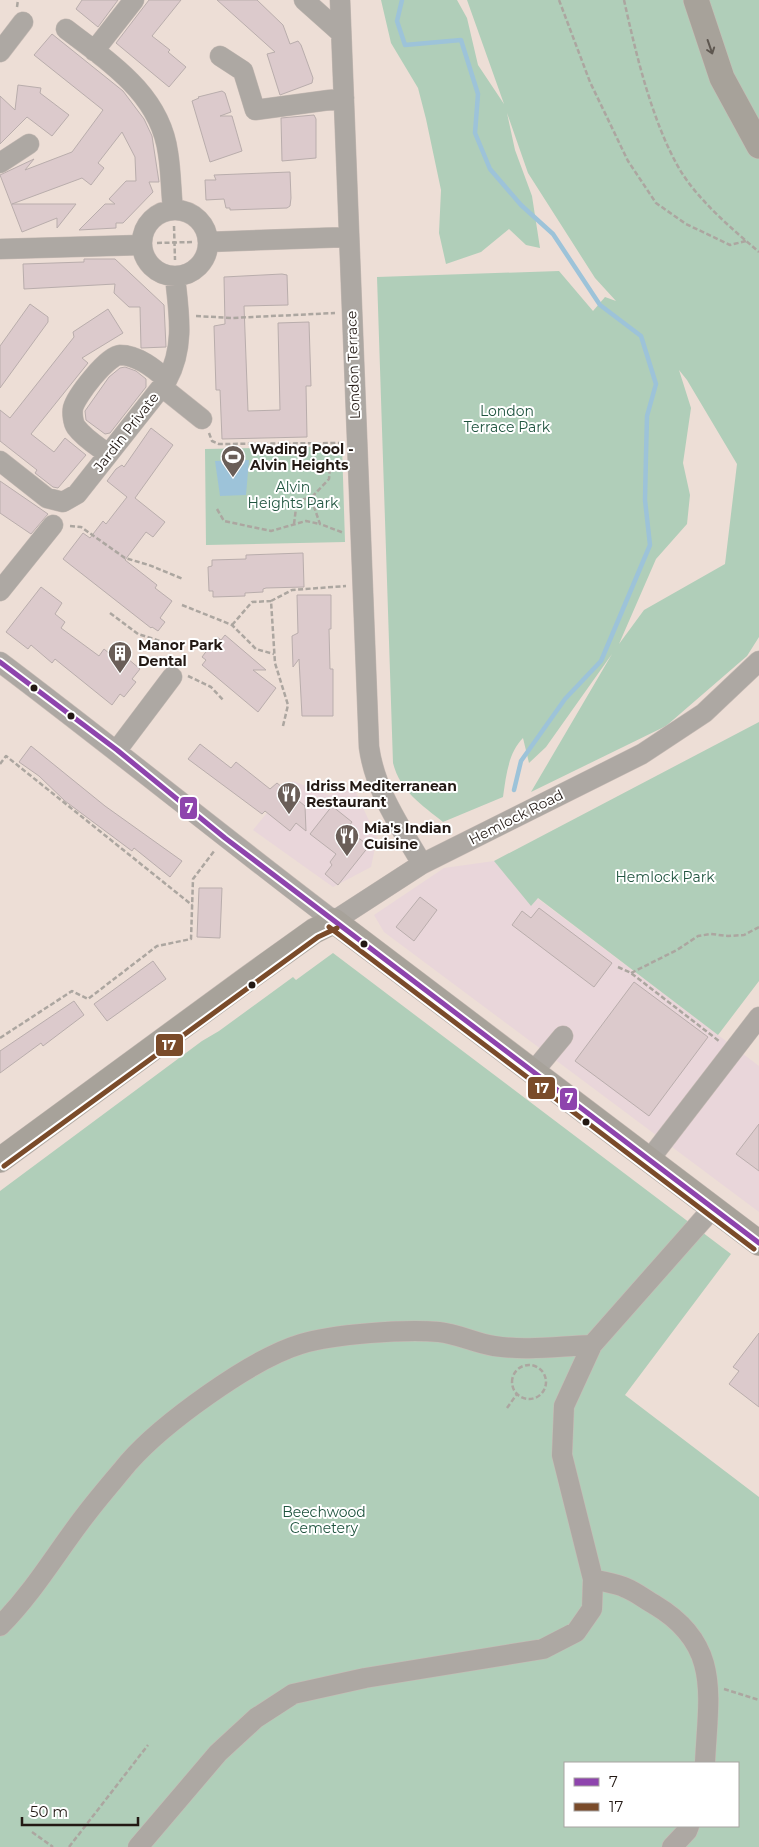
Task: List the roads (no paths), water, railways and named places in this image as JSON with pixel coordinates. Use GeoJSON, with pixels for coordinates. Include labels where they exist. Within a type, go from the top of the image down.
{"type":"FeatureCollection","features":[{"type":"Feature","properties":{"kind":"main road"},"geometry":{"type":"LineString","coordinates":[[696,0],[722,78],[759,146]]}},
{"type":"Feature","properties":{"kind":"main road"},"geometry":{"type":"LineString","coordinates":[[334,921],[713,1208],[756,1250]]}},
{"type":"Feature","properties":{"kind":"main road","name":"Hemlock Road"},"geometry":{"type":"LineString","coordinates":[[0,1160],[276,958],[314,931],[334,921]]}},
{"type":"Feature","properties":{"kind":"street"},"geometry":{"type":"LineString","coordinates":[[94,51],[134,0]]}},
{"type":"Feature","properties":{"kind":"street"},"geometry":{"type":"LineString","coordinates":[[304,0],[342,33]]}},
{"type":"Feature","properties":{"kind":"street","name":"London Terrace"},"geometry":{"type":"LineString","coordinates":[[340,0],[368,747],[372,770],[379,788],[422,864]]}},
{"type":"Feature","properties":{"kind":"street"},"geometry":{"type":"LineString","coordinates":[[0,52],[23,22]]}},
{"type":"Feature","properties":{"kind":"street"},"geometry":{"type":"LineString","coordinates":[[66,29],[128,78],[148,98],[160,123],[168,151],[173,210]]}},
{"type":"Feature","properties":{"kind":"street"},"geometry":{"type":"LineString","coordinates":[[220,56],[243,72],[255,110],[344,98]]}},
{"type":"Feature","properties":{"kind":"street"},"geometry":{"type":"LineString","coordinates":[[0,163],[29,144]]}},
{"type":"Feature","properties":{"kind":"street"},"geometry":{"type":"LineString","coordinates":[[173,210],[184,210],[199,220],[204,227],[208,242],[207,253],[199,266],[186,275],[175,277],[158,272],[150,266],[144,258],[141,245],[146,226],[153,217],[163,211],[173,210]]}},
{"type":"Feature","properties":{"kind":"street"},"geometry":{"type":"LineString","coordinates":[[208,242],[348,237]]}},
{"type":"Feature","properties":{"kind":"street"},"geometry":{"type":"LineString","coordinates":[[0,249],[141,245]]}},
{"type":"Feature","properties":{"kind":"street","name":"Jardin Private"},"geometry":{"type":"LineString","coordinates":[[0,461],[47,498],[63,502],[77,494],[165,383],[176,364],[180,339],[175,277]]}},
{"type":"Feature","properties":{"kind":"street"},"geometry":{"type":"LineString","coordinates":[[108,454],[75,426],[72,410],[76,399],[109,360],[120,355],[134,358],[152,367],[165,383],[202,419]]}},
{"type":"Feature","properties":{"kind":"street"},"geometry":{"type":"LineString","coordinates":[[0,591],[53,525]]}},
{"type":"Feature","properties":{"kind":"street","name":"Hemlock Road"},"geometry":{"type":"LineString","coordinates":[[334,921],[422,864],[642,754],[704,713],[759,661]]}},
{"type":"Feature","properties":{"kind":"street"},"geometry":{"type":"LineString","coordinates":[[0,662],[117,750],[225,838],[334,921]]}},
{"type":"Feature","properties":{"kind":"street"},"geometry":{"type":"LineString","coordinates":[[117,750],[178,676]]}},
{"type":"Feature","properties":{"kind":"street"},"geometry":{"type":"LineString","coordinates":[[649,1160],[732,1051],[752,1039],[759,1017]]}},
{"type":"Feature","properties":{"kind":"street"},"geometry":{"type":"LineString","coordinates":[[533,1072],[563,1036]]}},
{"type":"Feature","properties":{"kind":"street"},"geometry":{"type":"LineString","coordinates":[[138,1847],[218,1753],[256,1718],[293,1694],[365,1678],[543,1649],[576,1632],[592,1609],[593,1579],[562,1455],[564,1406],[592,1345],[713,1208]]}},
{"type":"Feature","properties":{"kind":"street"},"geometry":{"type":"LineString","coordinates":[[0,1626],[17,1609],[87,1513],[130,1462],[163,1430],[262,1360],[301,1344],[342,1336],[400,1333],[446,1333],[493,1346],[592,1345]]}},
{"type":"Feature","properties":{"kind":"street"},"geometry":{"type":"LineString","coordinates":[[593,1579],[625,1587],[671,1614],[690,1632],[703,1656],[708,1685],[705,1762]]}},
{"type":"Feature","properties":{"kind":"street"},"geometry":{"type":"LineString","coordinates":[[672,1847],[689,1827]]}},
{"type":"Feature","properties":{"kind":"water","name":"Wading Pool - Alvin Heights"},"geometry":{"type":"Polygon","coordinates":[[[249,460],[246,495],[220,496],[215,461],[249,460]]]}},
{"type":"Feature","properties":{"kind":"waterway"},"geometry":{"type":"LineString","coordinates":[[402,0],[397,21],[405,45],[461,40],[478,94],[475,133],[490,169],[521,205],[553,234],[600,305],[641,336],[656,384],[647,416],[645,500],[650,545],[601,661],[565,699],[521,761],[514,790]]}},
{"type":"Feature","properties":{"kind":"place","name":"Wading Pool - Alvin Heights"},"geometry":{"type":"Point","coordinates":[233,478]}},
{"type":"Feature","properties":{"kind":"place","name":"Manor Park Dental"},"geometry":{"type":"Point","coordinates":[120,674]}},
{"type":"Feature","properties":{"kind":"place","name":"Idriss Mediterranean Restaurant"},"geometry":{"type":"Point","coordinates":[289,815]}},
{"type":"Feature","properties":{"kind":"place","name":"Mia's Indian Cuisine"},"geometry":{"type":"Point","coordinates":[347,857]}},
{"type":"Feature","properties":{"kind":"park label","name":"London Terrace Park"},"geometry":{"type":"Point","coordinates":[507,420]}},
{"type":"Feature","properties":{"kind":"park label","name":"Alvin Heights Park"},"geometry":{"type":"Point","coordinates":[293,496]}},
{"type":"Feature","properties":{"kind":"park label","name":"Hemlock Park"},"geometry":{"type":"Point","coordinates":[665,877]}},
{"type":"Feature","properties":{"kind":"park label","name":"Beechwood Cemetery"},"geometry":{"type":"Point","coordinates":[324,1520]}}]}
